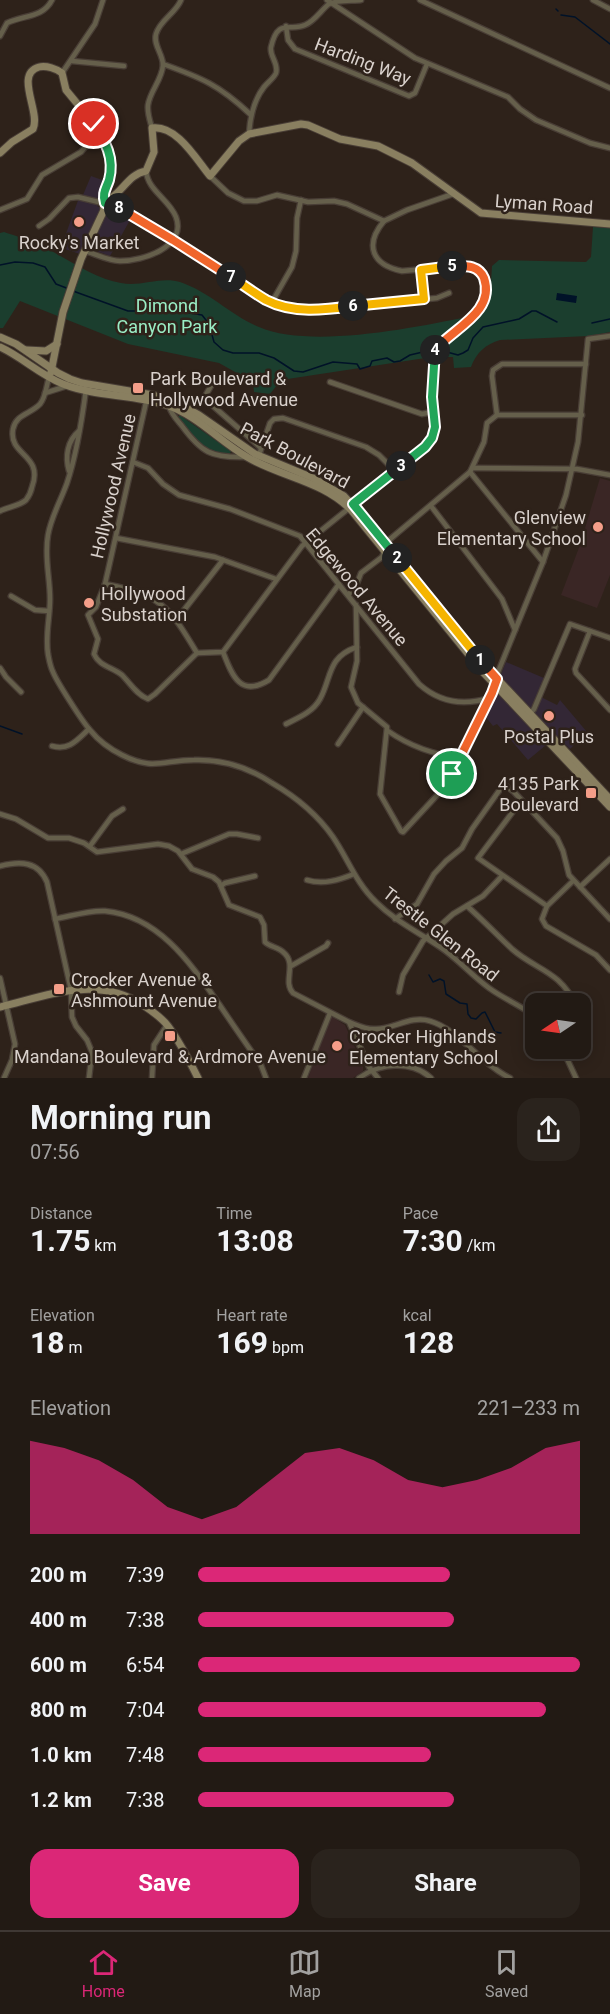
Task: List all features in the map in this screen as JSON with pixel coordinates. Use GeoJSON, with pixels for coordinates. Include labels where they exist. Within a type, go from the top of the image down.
{"type":"FeatureCollection","features":[{"type":"Feature","properties":{"kind":"street"},"geometry":{"type":"LineString","coordinates":[[0,36],[8,23],[37,14],[46,9],[52,0]]}},
{"type":"Feature","properties":{"kind":"street"},"geometry":{"type":"LineString","coordinates":[[62,73],[95,24],[103,0]]}},
{"type":"Feature","properties":{"kind":"street"},"geometry":{"type":"LineString","coordinates":[[85,250],[113,260],[123,261],[158,253],[173,240],[177,231],[175,215],[149,184],[146,171],[154,152],[148,106],[163,64],[155,40],[156,34],[159,27],[182,0]]}},
{"type":"Feature","properties":{"kind":"street"},"geometry":{"type":"LineString","coordinates":[[210,176],[239,141],[249,134],[250,114],[262,90],[275,75],[276,65],[270,48],[277,33],[286,26],[305,26],[329,1],[361,0]]}},
{"type":"Feature","properties":{"kind":"street"},"geometry":{"type":"LineString","coordinates":[[420,0],[610,88]]}},
{"type":"Feature","properties":{"kind":"street"},"geometry":{"type":"LineString","coordinates":[[593,0],[610,9]]}},
{"type":"Feature","properties":{"kind":"street"},"geometry":{"type":"LineString","coordinates":[[329,1],[412,57],[508,97],[525,114],[541,123],[590,143],[610,148]]}},
{"type":"Feature","properties":{"kind":"street","name":"Harding Way"},"geometry":{"type":"LineString","coordinates":[[286,26],[288,40],[296,49],[409,96],[415,93],[427,64]]}},
{"type":"Feature","properties":{"kind":"street"},"geometry":{"type":"LineString","coordinates":[[72,61],[124,66]]}},
{"type":"Feature","properties":{"kind":"street"},"geometry":{"type":"LineString","coordinates":[[163,64],[204,79],[220,88],[250,114]]}},
{"type":"Feature","properties":{"kind":"street"},"geometry":{"type":"LineString","coordinates":[[0,153],[12,142],[29,133],[36,123],[27,83],[31,72],[37,67],[45,67],[62,73]]}},
{"type":"Feature","properties":{"kind":"street"},"geometry":{"type":"LineString","coordinates":[[0,511],[24,502],[30,493],[35,476],[34,468],[27,456],[17,448],[13,438],[13,429],[21,416],[40,404],[45,393],[63,312],[81,259],[104,210],[103,194],[109,179],[110,153],[99,131],[66,90],[62,73]]}},
{"type":"Feature","properties":{"kind":"street","name":"Lyman Road"},"geometry":{"type":"LineString","coordinates":[[249,134],[295,124],[308,125],[340,139],[378,146],[412,163],[477,212],[610,224]]}},
{"type":"Feature","properties":{"kind":"street"},"geometry":{"type":"LineString","coordinates":[[152,128],[165,129],[177,138],[228,193],[244,201],[257,201],[277,195],[317,202],[334,201],[347,204],[384,221]]}},
{"type":"Feature","properties":{"kind":"street"},"geometry":{"type":"LineString","coordinates":[[0,210],[27,199],[42,175],[81,152],[99,131]]}},
{"type":"Feature","properties":{"kind":"street"},"geometry":{"type":"LineString","coordinates":[[105,203],[114,198],[132,176],[146,171]]}},
{"type":"Feature","properties":{"kind":"street"},"geometry":{"type":"LineString","coordinates":[[223,652],[276,579],[306,543],[425,447],[432,438],[435,427],[432,412],[432,374],[435,349],[462,328],[485,299],[486,287],[482,274],[470,265],[402,271],[391,269],[377,259],[373,241],[376,231],[384,221],[407,210],[453,194]]}},
{"type":"Feature","properties":{"kind":"street"},"geometry":{"type":"LineString","coordinates":[[39,226],[69,198],[78,197],[115,206],[272,302],[299,310],[323,310],[443,297],[449,293]]}},
{"type":"Feature","properties":{"kind":"street"},"geometry":{"type":"LineString","coordinates":[[272,302],[292,267],[296,251],[297,218],[301,200]]}},
{"type":"Feature","properties":{"kind":"street"},"geometry":{"type":"LineString","coordinates":[[421,270],[424,299]]}},
{"type":"Feature","properties":{"kind":"street"},"geometry":{"type":"LineString","coordinates":[[356,605],[357,661],[351,687],[358,703],[387,727],[380,796],[403,832],[441,791],[462,758],[496,682],[558,522],[573,469],[582,415],[588,339],[610,336]]}},
{"type":"Feature","properties":{"kind":"street","name":"Park Boulevard"},"geometry":{"type":"LineString","coordinates":[[0,337],[26,350],[52,369],[87,387]]}},
{"type":"Feature","properties":{"kind":"street"},"geometry":{"type":"LineString","coordinates":[[26,350],[46,351],[57,344]]}},
{"type":"Feature","properties":{"kind":"street","name":"Park Boulevard"},"geometry":{"type":"LineString","coordinates":[[0,347],[49,378],[67,386],[163,398],[189,409],[257,459]]}},
{"type":"Feature","properties":{"kind":"street"},"geometry":{"type":"LineString","coordinates":[[497,415],[492,376],[497,366],[502,364],[586,364]]}},
{"type":"Feature","properties":{"kind":"street"},"geometry":{"type":"LineString","coordinates":[[215,379],[204,398],[261,447]]}},
{"type":"Feature","properties":{"kind":"street"},"geometry":{"type":"LineString","coordinates":[[330,382],[422,414],[432,412]]}},
{"type":"Feature","properties":{"kind":"street"},"geometry":{"type":"LineString","coordinates":[[45,393],[67,386]]}},
{"type":"Feature","properties":{"kind":"street","name":"Trestle Glen Road"},"geometry":{"type":"LineString","coordinates":[[87,387],[79,431],[74,435],[68,450],[70,474],[49,532],[46,552],[50,601],[46,629],[52,671],[89,729],[103,743],[122,755],[144,763],[163,764],[192,759],[219,761],[261,776],[300,802],[321,821],[374,901],[395,920],[452,955],[492,990],[525,1008]]}},
{"type":"Feature","properties":{"kind":"street","name":"Park Boulevard"},"geometry":{"type":"LineString","coordinates":[[147,397],[189,416],[246,457]]}},
{"type":"Feature","properties":{"kind":"street","name":"Hollywood Avenue"},"geometry":{"type":"LineString","coordinates":[[147,397],[105,584],[96,607],[88,615],[98,639],[94,654],[97,660],[121,675],[144,698],[152,698],[197,653]]}},
{"type":"Feature","properties":{"kind":"street","name":"Park Boulevard"},"geometry":{"type":"LineString","coordinates":[[169,406],[170,411],[201,449],[232,457],[257,459],[325,484],[351,506],[496,682],[610,807]]}},
{"type":"Feature","properties":{"kind":"street"},"geometry":{"type":"LineString","coordinates":[[348,596],[356,586],[361,573],[382,557],[389,540],[472,470],[484,442],[487,423],[497,415],[582,415]]}},
{"type":"Feature","properties":{"kind":"street"},"geometry":{"type":"LineString","coordinates":[[257,459],[270,423],[274,419],[283,418],[366,447],[379,454],[395,471]]}},
{"type":"Feature","properties":{"kind":"street","name":"Edgewood Avenue"},"geometry":{"type":"LineString","coordinates":[[133,462],[148,468],[163,484],[179,495],[233,510],[300,536],[419,684],[438,697],[460,702],[489,698]]}},
{"type":"Feature","properties":{"kind":"street"},"geometry":{"type":"LineString","coordinates":[[472,470],[573,469],[610,475]]}},
{"type":"Feature","properties":{"kind":"street"},"geometry":{"type":"LineString","coordinates":[[472,470],[543,562]]}},
{"type":"Feature","properties":{"kind":"street"},"geometry":{"type":"LineString","coordinates":[[431,506],[502,598],[515,630]]}},
{"type":"Feature","properties":{"kind":"street"},"geometry":{"type":"LineString","coordinates":[[116,538],[194,552],[276,579]]}},
{"type":"Feature","properties":{"kind":"street"},"geometry":{"type":"LineString","coordinates":[[177,619],[223,560]]}},
{"type":"Feature","properties":{"kind":"street"},"geometry":{"type":"LineString","coordinates":[[105,584],[146,595],[164,606],[177,619],[197,653],[223,652]]}},
{"type":"Feature","properties":{"kind":"street"},"geometry":{"type":"LineString","coordinates":[[223,652],[238,682],[253,687],[261,686],[268,680],[339,584]]}},
{"type":"Feature","properties":{"kind":"street"},"geometry":{"type":"LineString","coordinates":[[11,596],[35,610],[49,611]]}},
{"type":"Feature","properties":{"kind":"street"},"geometry":{"type":"LineString","coordinates":[[528,716],[534,709],[567,629],[572,624],[610,638]]}},
{"type":"Feature","properties":{"kind":"street"},"geometry":{"type":"LineString","coordinates":[[590,631],[575,669],[576,673],[610,710]]}},
{"type":"Feature","properties":{"kind":"street"},"geometry":{"type":"LineString","coordinates":[[286,724],[313,709],[321,698],[333,664],[342,654],[357,647]]}},
{"type":"Feature","properties":{"kind":"street"},"geometry":{"type":"LineString","coordinates":[[0,668],[21,692]]}},
{"type":"Feature","properties":{"kind":"street"},"geometry":{"type":"LineString","coordinates":[[338,744],[363,707]]}},
{"type":"Feature","properties":{"kind":"street","name":"Park Boulevard"},"geometry":{"type":"LineString","coordinates":[[528,716],[610,798]]}},
{"type":"Feature","properties":{"kind":"street"},"geometry":{"type":"LineString","coordinates":[[52,746],[66,748],[89,729]]}},
{"type":"Feature","properties":{"kind":"street"},"geometry":{"type":"LineString","coordinates":[[388,731],[412,746],[431,753],[462,758]]}},
{"type":"Feature","properties":{"kind":"street"},"geometry":{"type":"LineString","coordinates":[[395,920],[417,904],[434,874],[462,848],[472,829],[501,788],[506,786],[557,838],[573,881],[610,919]]}},
{"type":"Feature","properties":{"kind":"street"},"geometry":{"type":"LineString","coordinates":[[521,801],[478,858],[547,906]]}},
{"type":"Feature","properties":{"kind":"street"},"geometry":{"type":"LineString","coordinates":[[90,846],[112,816],[123,809]]}},
{"type":"Feature","properties":{"kind":"street"},"geometry":{"type":"LineString","coordinates":[[0,814],[16,819],[48,838],[69,838],[90,846],[97,852],[165,845],[174,848],[192,869],[213,877],[221,886],[224,898],[229,905],[260,917],[264,925],[265,942],[283,952],[291,966],[288,986],[292,993],[349,1022],[375,1029],[409,1020],[432,1021],[455,1035],[486,1064],[510,1078]]}},
{"type":"Feature","properties":{"kind":"street"},"geometry":{"type":"LineString","coordinates":[[181,854],[229,834],[258,838]]}},
{"type":"Feature","properties":{"kind":"street"},"geometry":{"type":"LineString","coordinates":[[580,887],[610,859]]}},
{"type":"Feature","properties":{"kind":"street"},"geometry":{"type":"LineString","coordinates":[[0,866],[23,863],[32,865],[44,875],[71,990],[74,1022],[87,1040],[92,1052],[89,1078]]}},
{"type":"Feature","properties":{"kind":"street"},"geometry":{"type":"LineString","coordinates":[[307,880],[332,881],[354,874]]}},
{"type":"Feature","properties":{"kind":"street"},"geometry":{"type":"LineString","coordinates":[[221,886],[255,876]]}},
{"type":"Feature","properties":{"kind":"street"},"geometry":{"type":"LineString","coordinates":[[399,992],[403,975],[423,941],[453,914],[483,896],[502,876]]}},
{"type":"Feature","properties":{"kind":"street"},"geometry":{"type":"LineString","coordinates":[[573,881],[547,906],[542,919],[546,926],[596,955],[610,970]]}},
{"type":"Feature","properties":{"kind":"street"},"geometry":{"type":"LineString","coordinates":[[467,906],[512,948],[547,970],[566,987],[569,993]]}},
{"type":"Feature","properties":{"kind":"street"},"geometry":{"type":"LineString","coordinates":[[55,919],[105,911],[125,915],[142,922],[159,934],[177,949],[195,970],[261,1065],[266,1078]]}},
{"type":"Feature","properties":{"kind":"street"},"geometry":{"type":"LineString","coordinates":[[291,966],[328,943]]}},
{"type":"Feature","properties":{"kind":"street"},"geometry":{"type":"LineString","coordinates":[[0,978],[3,1006],[15,1044],[12,1060],[4,1078]]}},
{"type":"Feature","properties":{"kind":"street"},"geometry":{"type":"LineString","coordinates":[[3,1006],[71,990],[95,988],[122,994],[148,1008],[168,1025],[198,1078]]}},
{"type":"Feature","properties":{"kind":"street"},"geometry":{"type":"LineString","coordinates":[[304,1078],[330,1013]]}},
{"type":"Feature","properties":{"kind":"street"},"geometry":{"type":"LineString","coordinates":[[349,1022],[372,1071],[378,1078]]}},
{"type":"Feature","properties":{"kind":"street"},"geometry":{"type":"LineString","coordinates":[[152,1078],[154,1045],[168,1025]]}},
{"type":"Feature","properties":{"kind":"street"},"geometry":{"type":"LineString","coordinates":[[567,1059],[576,1078]]}},
{"type":"Feature","properties":{"kind":"street"},"geometry":{"type":"LineString","coordinates":[[359,1078],[372,1071],[402,1065],[424,1072],[430,1078]]}},
{"type":"Feature","properties":{"kind":"shaded area"},"geometry":{"type":"Polygon","coordinates":[[[91,176],[105,181],[97,206],[130,220],[110,256],[91,249],[86,256],[65,249],[64,239],[80,195],[83,195],[91,176]]]}},
{"type":"Feature","properties":{"kind":"shaded area","name":"Glenview Elementary School"},"geometry":{"type":"Polygon","coordinates":[[[600,478],[610,481],[610,575],[597,608],[561,595],[580,545],[600,478]]]}},
{"type":"Feature","properties":{"kind":"shaded area"},"geometry":{"type":"Polygon","coordinates":[[[506,662],[544,678],[537,695],[557,705],[560,700],[587,732],[570,749],[557,736],[528,760],[497,724],[493,726],[484,715],[506,662]]]}},
{"type":"Feature","properties":{"kind":"shaded area","name":"Crocker Highlands Elementary School"},"geometry":{"type":"Polygon","coordinates":[[[331,1016],[345,1025],[363,1066],[363,1071],[353,1078],[308,1078],[331,1016]]]}},
{"type":"Feature","properties":{"kind":"green space"},"geometry":{"type":"Polygon","coordinates":[[[593,227],[610,228],[610,332],[588,336],[500,340],[482,350],[471,367],[454,368],[453,357],[439,357],[439,346],[464,330],[490,300],[492,266],[499,260],[586,262],[591,257],[593,227]]]}},
{"type":"Feature","properties":{"kind":"green space","name":"Dimond Canyon Park"},"geometry":{"type":"Polygon","coordinates":[[[4,232],[34,242],[110,281],[136,284],[173,280],[191,286],[249,322],[280,333],[305,336],[361,334],[467,317],[460,327],[433,343],[432,357],[281,380],[270,394],[254,392],[253,382],[219,363],[128,344],[20,301],[3,328],[0,328],[0,233],[4,232]]]}},
{"type":"Feature","properties":{"kind":"green space"},"geometry":{"type":"Polygon","coordinates":[[[178,416],[231,451],[230,454],[213,451],[199,443],[187,431],[178,416]]]}},
{"type":"Feature","properties":{"kind":"water"},"geometry":{"type":"Polygon","coordinates":[[[557,293],[577,296],[576,303],[556,300],[557,293]]]}},
{"type":"Feature","properties":{"kind":"waterway"},"geometry":{"type":"LineString","coordinates":[[561,15],[575,17],[610,44]]}},
{"type":"Feature","properties":{"kind":"waterway"},"geometry":{"type":"LineString","coordinates":[[0,265],[15,262],[33,263],[45,267],[56,284],[69,289]]}},
{"type":"Feature","properties":{"kind":"waterway"},"geometry":{"type":"LineString","coordinates":[[73,291],[128,311],[178,311],[202,315],[209,324],[214,342],[223,350],[233,353],[259,353],[274,358],[294,371],[303,372],[333,362],[357,364],[360,369],[370,366],[372,361],[387,358],[394,362],[400,361],[410,355],[427,351]]}},
{"type":"Feature","properties":{"kind":"waterway"},"geometry":{"type":"LineString","coordinates":[[443,351],[458,355],[463,353],[468,350],[473,338],[483,327],[519,319],[532,311],[557,322]]}},
{"type":"Feature","properties":{"kind":"waterway"},"geometry":{"type":"LineString","coordinates":[[592,323],[610,319]]}},
{"type":"Feature","properties":{"kind":"waterway"},"geometry":{"type":"LineString","coordinates":[[0,726],[22,734]]}},
{"type":"Feature","properties":{"kind":"waterway"},"geometry":{"type":"LineString","coordinates":[[429,975],[433,982],[440,979],[444,981],[446,994],[460,1003],[467,1004],[471,1018],[476,1019],[485,1012],[495,1032],[501,1033]]}},
{"type":"Feature","properties":{"kind":"place","name":"Rocky's Market"},"geometry":{"type":"Point","coordinates":[79,222]}},
{"type":"Feature","properties":{"kind":"place","name":"Park Boulevard & Hollywood Avenue"},"geometry":{"type":"Point","coordinates":[138,388]}},
{"type":"Feature","properties":{"kind":"place","name":"Glenview Elementary School"},"geometry":{"type":"Point","coordinates":[598,527]}},
{"type":"Feature","properties":{"kind":"place","name":"Hollywood Substation"},"geometry":{"type":"Point","coordinates":[89,603]}},
{"type":"Feature","properties":{"kind":"place","name":"Postal Plus"},"geometry":{"type":"Point","coordinates":[549,716]}},
{"type":"Feature","properties":{"kind":"place","name":"4135 Park Boulevard"},"geometry":{"type":"Point","coordinates":[591,793]}},
{"type":"Feature","properties":{"kind":"place","name":"Crocker Avenue & Ashmount Avenue"},"geometry":{"type":"Point","coordinates":[59,989]}},
{"type":"Feature","properties":{"kind":"place","name":"Mandana Boulevard & Ardmore Avenue"},"geometry":{"type":"Point","coordinates":[170,1036]}},
{"type":"Feature","properties":{"kind":"place","name":"Crocker Highlands Elementary School"},"geometry":{"type":"Point","coordinates":[337,1046]}},
{"type":"Feature","properties":{"kind":"route"},"geometry":{"type":"LineString","coordinates":[[94,124],[110,153],[111,170],[103,194],[105,203],[115,206],[267,300],[283,307],[323,310],[424,299],[421,270],[470,265],[482,274],[486,287],[485,299],[462,328],[435,349],[432,374],[432,412],[435,427],[432,438],[425,447],[353,504],[497,679],[462,758],[452,774]]}}]}
